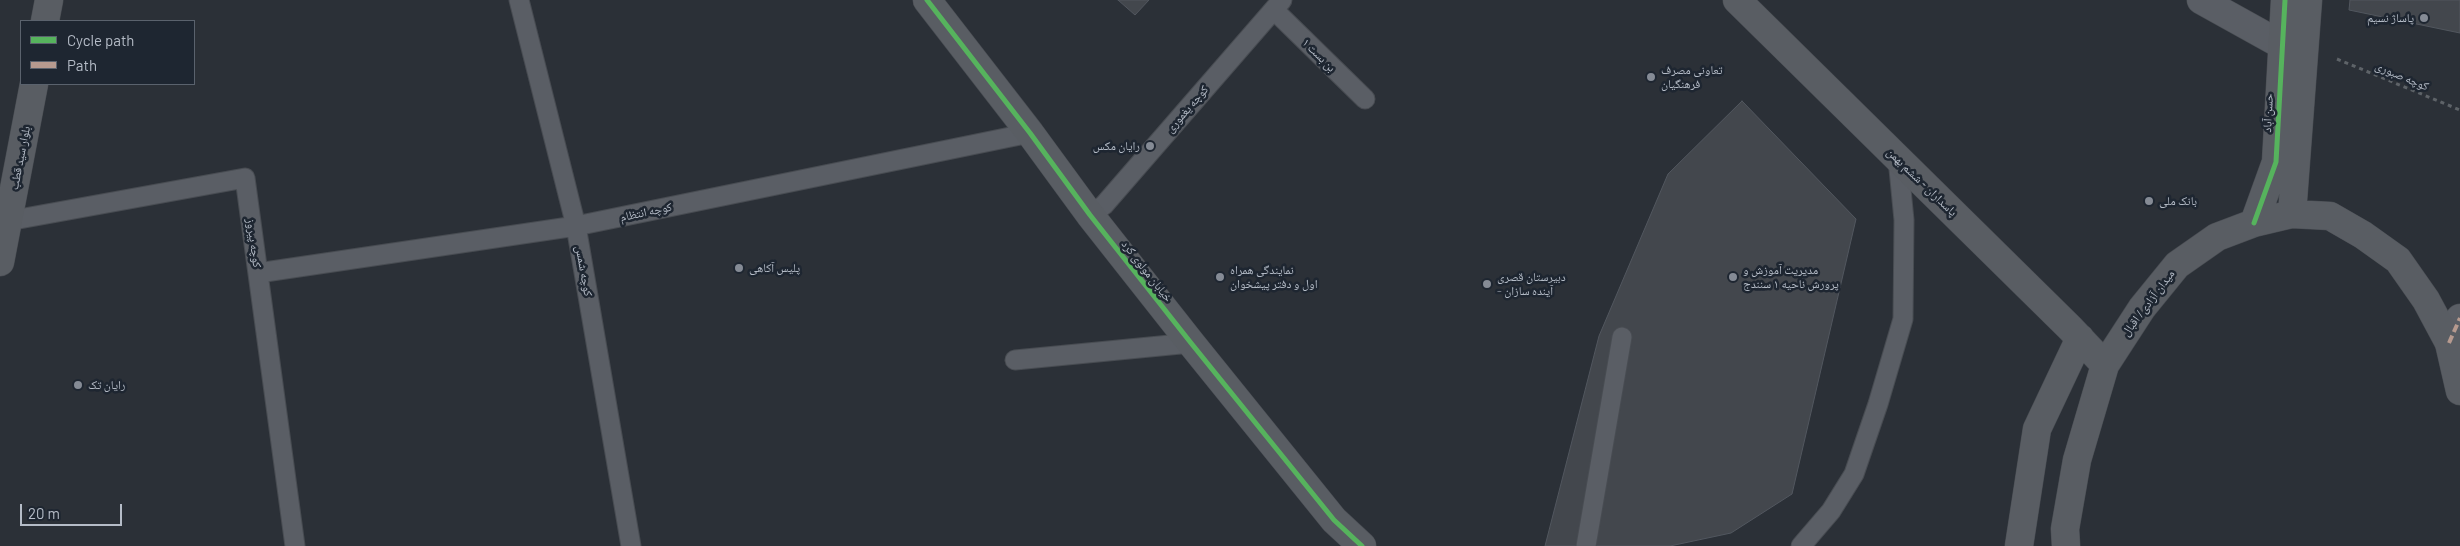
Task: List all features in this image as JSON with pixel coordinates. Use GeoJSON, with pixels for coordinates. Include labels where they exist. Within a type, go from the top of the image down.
{"type":"FeatureCollection","features":[{"type":"Feature","properties":{"kind":"main road"},"geometry":{"type":"LineString","coordinates":[[46,20],[50,0]]}},
{"type":"Feature","properties":{"kind":"main road","name":"خیابان مولوی کرد"},"geometry":{"type":"LineString","coordinates":[[927,0],[1030,133],[1090,215],[1191,344],[1329,513],[1362,546]]}},
{"type":"Feature","properties":{"kind":"main road","name":"پاسداران - ششم بهمن"},"geometry":{"type":"LineString","coordinates":[[1737,0],[2080,338],[2105,365]]}},
{"type":"Feature","properties":{"kind":"main road","name":"حسن آباد"},"geometry":{"type":"LineString","coordinates":[[2254,223],[2276,162],[2285,0]]}},
{"type":"Feature","properties":{"kind":"main road"},"geometry":{"type":"LineString","coordinates":[[2292,214],[2308,0]]}},
{"type":"Feature","properties":{"kind":"main road","name":"بلوار سید قطب"},"geometry":{"type":"LineString","coordinates":[[0,262],[34,85]]}},
{"type":"Feature","properties":{"kind":"main road","name":"میدان آزادی/ اقبال"},"geometry":{"type":"LineString","coordinates":[[2066,546],[2065,529],[2077,460],[2105,365],[2142,308],[2176,265],[2216,236],[2254,223],[2292,214],[2330,216],[2363,235],[2398,260],[2426,300],[2450,343],[2460,392]]}},
{"type":"Feature","properties":{"kind":"main road"},"geometry":{"type":"LineString","coordinates":[[2019,546],[2037,429],[2080,338]]}},
{"type":"Feature","properties":{"kind":"street"},"geometry":{"type":"LineString","coordinates":[[2201,0],[2282,45]]}},
{"type":"Feature","properties":{"kind":"street"},"geometry":{"type":"LineString","coordinates":[[2450,343],[2460,318]]}},
{"type":"Feature","properties":{"kind":"lane","name":"کوچه شمس"},"geometry":{"type":"LineString","coordinates":[[519,0],[576,226],[631,546]]}},
{"type":"Feature","properties":{"kind":"lane","name":"بن بست ۱"},"geometry":{"type":"LineString","coordinates":[[1278,5],[1365,100]]}},
{"type":"Feature","properties":{"kind":"lane","name":"کوچه یغموری"},"geometry":{"type":"LineString","coordinates":[[1090,215],[1104,205],[1278,5]]}},
{"type":"Feature","properties":{"kind":"lane","name":"کوچه انتظام"},"geometry":{"type":"LineString","coordinates":[[258,272],[576,226],[1030,133]]}},
{"type":"Feature","properties":{"kind":"lane"},"geometry":{"type":"LineString","coordinates":[[1801,546],[1831,511],[1854,474],[1878,404],[1902,319],[1904,220],[1898,159]]}},
{"type":"Feature","properties":{"kind":"lane","name":"کوچه پیروز"},"geometry":{"type":"LineString","coordinates":[[8,221],[245,178],[295,546]]}},
{"type":"Feature","properties":{"kind":"lane"},"geometry":{"type":"LineString","coordinates":[[1586,546],[1622,337]]}},
{"type":"Feature","properties":{"kind":"lane"},"geometry":{"type":"LineString","coordinates":[[1015,360],[1191,344]]}},
{"type":"Feature","properties":{"kind":"building"},"geometry":{"type":"Polygon","coordinates":[[[1118,0],[1149,0],[1135,15],[1118,0]]]}},
{"type":"Feature","properties":{"kind":"building","name":"پاساژ نسیم"},"geometry":{"type":"Polygon","coordinates":[[[2350,0],[2460,0],[2460,33],[2349,10],[2350,0]]]}},
{"type":"Feature","properties":{"kind":"building","name":"مدیریت آموزش و پرورش ناحیه ۱ سنندج"},"geometry":{"type":"Polygon","coordinates":[[[1742,101],[1856,219],[1792,494],[1731,533],[1670,546],[1545,546],[1599,336],[1668,174],[1742,101]]]}},
{"type":"Feature","properties":{"kind":"marked path"},"geometry":{"type":"LineString","coordinates":[[2449,343],[2460,318]]}},
{"type":"Feature","properties":{"kind":"cycle path"},"geometry":{"type":"LineString","coordinates":[[927,0],[1030,133],[1090,215],[1191,343],[1334,520],[1362,546]]}},
{"type":"Feature","properties":{"kind":"cycle path"},"geometry":{"type":"LineString","coordinates":[[2254,223],[2276,162],[2285,0]]}},
{"type":"Feature","properties":{"kind":"place","name":"پاساژ نسیم"},"geometry":{"type":"Point","coordinates":[2424,18]}},
{"type":"Feature","properties":{"kind":"place","name":"تعاونی مصرف فرهنگیان"},"geometry":{"type":"Point","coordinates":[1651,77]}},
{"type":"Feature","properties":{"kind":"place","name":"رایان مکس"},"geometry":{"type":"Point","coordinates":[1150,146]}},
{"type":"Feature","properties":{"kind":"place","name":"بانک ملی"},"geometry":{"type":"Point","coordinates":[2149,201]}},
{"type":"Feature","properties":{"kind":"place","name":"پلیس آکاهی"},"geometry":{"type":"Point","coordinates":[739,268]}},
{"type":"Feature","properties":{"kind":"place","name":"نمایندگی همراه اول و دفتر پیشخوان"},"geometry":{"type":"Point","coordinates":[1220,277]}},
{"type":"Feature","properties":{"kind":"place","name":"مدیریت آموزش و پرورش ناحیه ۱ سنندج"},"geometry":{"type":"Point","coordinates":[1733,277]}},
{"type":"Feature","properties":{"kind":"place","name":"دبیرستان قصری - آینده سازان"},"geometry":{"type":"Point","coordinates":[1487,284]}},
{"type":"Feature","properties":{"kind":"place","name":"رایان تک"},"geometry":{"type":"Point","coordinates":[78,385]}}]}
